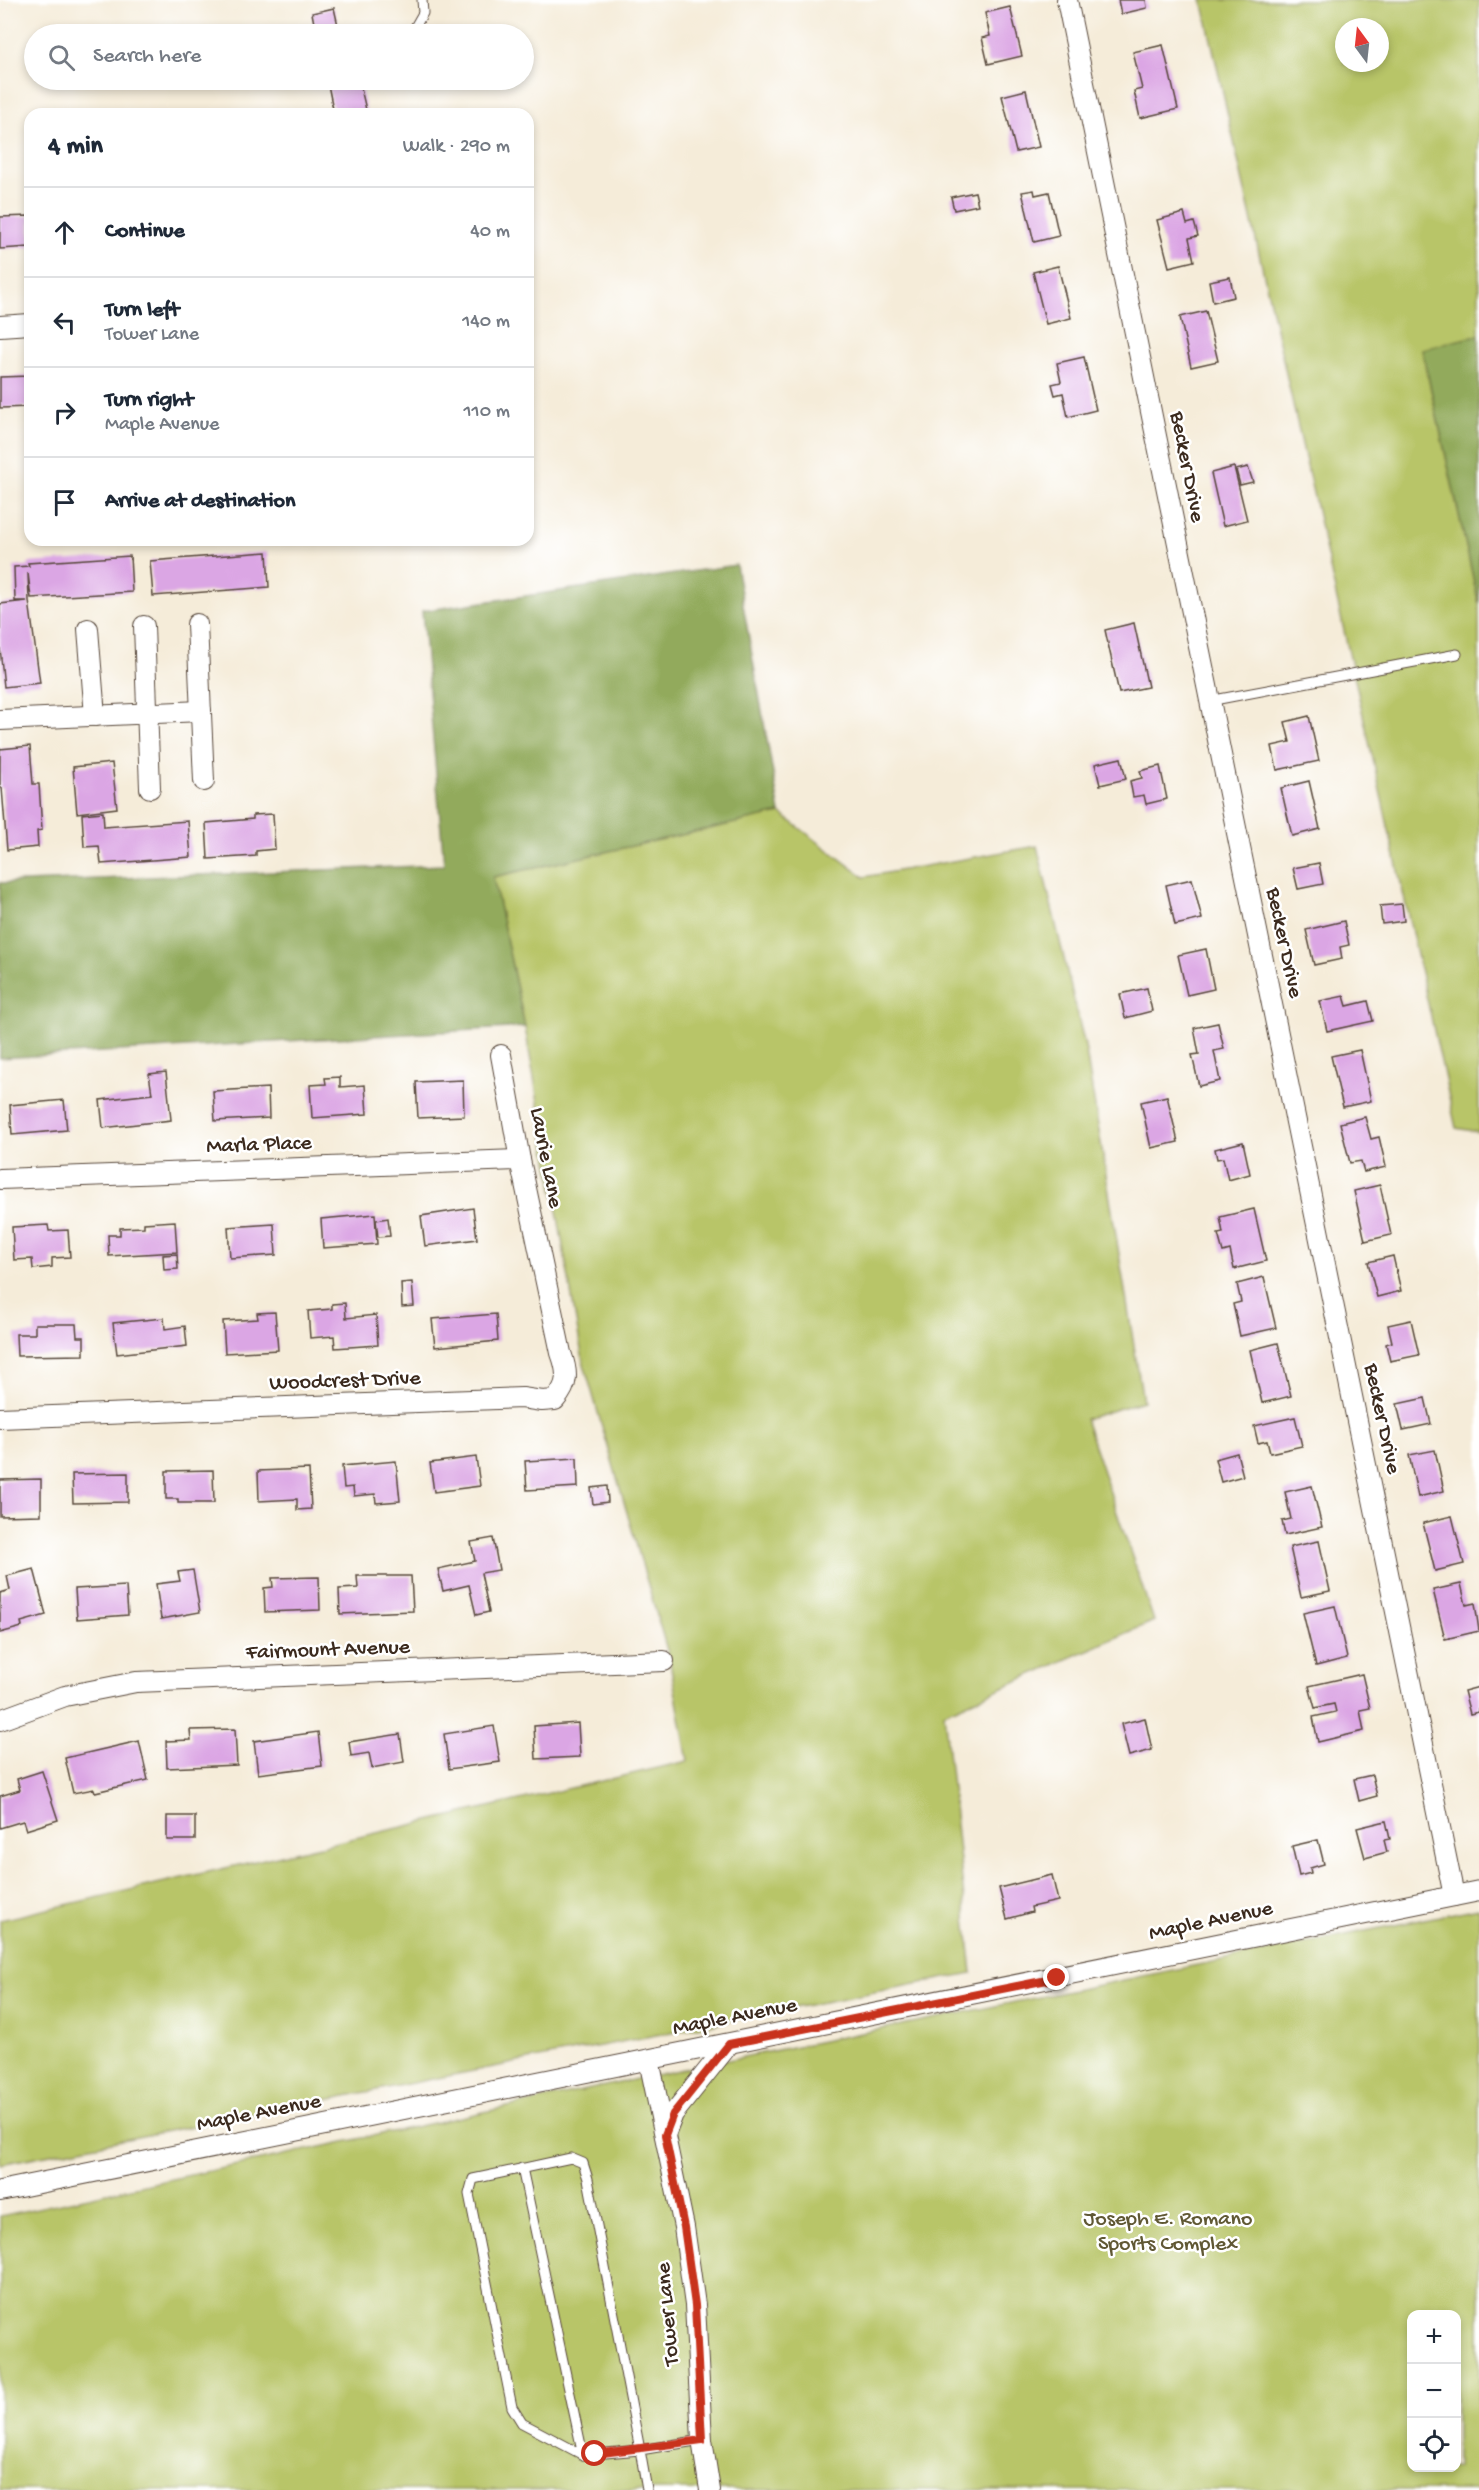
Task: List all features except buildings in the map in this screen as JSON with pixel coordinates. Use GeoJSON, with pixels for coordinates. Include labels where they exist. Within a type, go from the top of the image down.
{"type":"FeatureCollection","features":[{"type":"Feature","properties":{"kind":"street","name":"Becker Drive"},"geometry":{"type":"LineString","coordinates":[[1067,0],[1454,1896]]}},
{"type":"Feature","properties":{"kind":"street"},"geometry":{"type":"LineString","coordinates":[[0,326],[24,324]]}},
{"type":"Feature","properties":{"kind":"street"},"geometry":{"type":"LineString","coordinates":[[197,624],[204,781]]}},
{"type":"Feature","properties":{"kind":"street"},"geometry":{"type":"LineString","coordinates":[[144,626],[150,788]]}},
{"type":"Feature","properties":{"kind":"street"},"geometry":{"type":"LineString","coordinates":[[88,629],[95,716]]}},
{"type":"Feature","properties":{"kind":"street"},"geometry":{"type":"LineString","coordinates":[[0,720],[201,711]]}},
{"type":"Feature","properties":{"kind":"street","name":"Laurie Lane"},"geometry":{"type":"LineString","coordinates":[[501,1055],[520,1160],[544,1270]]}},
{"type":"Feature","properties":{"kind":"street","name":"Marla Place"},"geometry":{"type":"LineString","coordinates":[[0,1179],[520,1160]]}},
{"type":"Feature","properties":{"kind":"street","name":"Woodcrest Drive"},"geometry":{"type":"LineString","coordinates":[[0,1418],[522,1398],[555,1400],[567,1383],[566,1367],[544,1270]]}},
{"type":"Feature","properties":{"kind":"street","name":"Fairmount Avenue"},"geometry":{"type":"LineString","coordinates":[[0,1720],[65,1696],[136,1682],[664,1661]]}},
{"type":"Feature","properties":{"kind":"street","name":"Maple Avenue"},"geometry":{"type":"LineString","coordinates":[[0,2191],[1479,1891]]}},
{"type":"Feature","properties":{"kind":"street"},"geometry":{"type":"LineString","coordinates":[[665,2135],[673,2114],[729,2044]]}},
{"type":"Feature","properties":{"kind":"street","name":"Tower Lane"},"geometry":{"type":"LineString","coordinates":[[649,2060],[684,2227],[695,2305],[702,2440],[710,2490]]}},
{"type":"Feature","properties":{"kind":"lane"},"geometry":{"type":"LineString","coordinates":[[417,24],[423,13],[422,0]]}},
{"type":"Feature","properties":{"kind":"lane"},"geometry":{"type":"LineString","coordinates":[[1209,701],[1457,654]]}},
{"type":"Feature","properties":{"kind":"lane"},"geometry":{"type":"LineString","coordinates":[[648,2490],[639,2450],[590,2190],[583,2163],[571,2158],[473,2179],[469,2194],[512,2407],[522,2423],[583,2455],[639,2450],[702,2440]]}},
{"type":"Feature","properties":{"kind":"lane"},"geometry":{"type":"LineString","coordinates":[[522,2168],[583,2455]]}},
{"type":"Feature","properties":{"kind":"green space"},"geometry":{"type":"Polygon","coordinates":[[[1202,0],[1479,0],[1479,335],[1422,350],[1479,604],[1479,1132],[1456,1128],[1202,0]]]}},
{"type":"Feature","properties":{"kind":"green space"},"geometry":{"type":"Polygon","coordinates":[[[1479,335],[1479,604],[1422,349],[1479,335]]]}},
{"type":"Feature","properties":{"kind":"green space"},"geometry":{"type":"Polygon","coordinates":[[[736,565],[780,813],[493,877],[525,1027],[0,1058],[0,883],[444,865],[422,611],[736,565]]]}},
{"type":"Feature","properties":{"kind":"green space"},"geometry":{"type":"Polygon","coordinates":[[[780,813],[864,877],[1037,846],[1085,1046],[1143,1401],[1085,1419],[1154,1621],[944,1713],[972,1973],[0,2164],[0,1920],[688,1761],[669,1657],[583,1361],[525,1027],[493,877],[780,813]]]}},
{"type":"Feature","properties":{"kind":"green space","name":"Joseph E. Romano Sports Complex"},"geometry":{"type":"Polygon","coordinates":[[[1479,1908],[1479,2490],[0,2490],[0,2216],[679,2070],[1479,1908]]]}},
{"type":"Feature","properties":{"kind":"route"},"geometry":{"type":"LineString","coordinates":[[595,2454],[702,2440],[695,2305],[684,2227],[665,2135],[673,2114],[729,2044],[1057,1978]]}}]}
